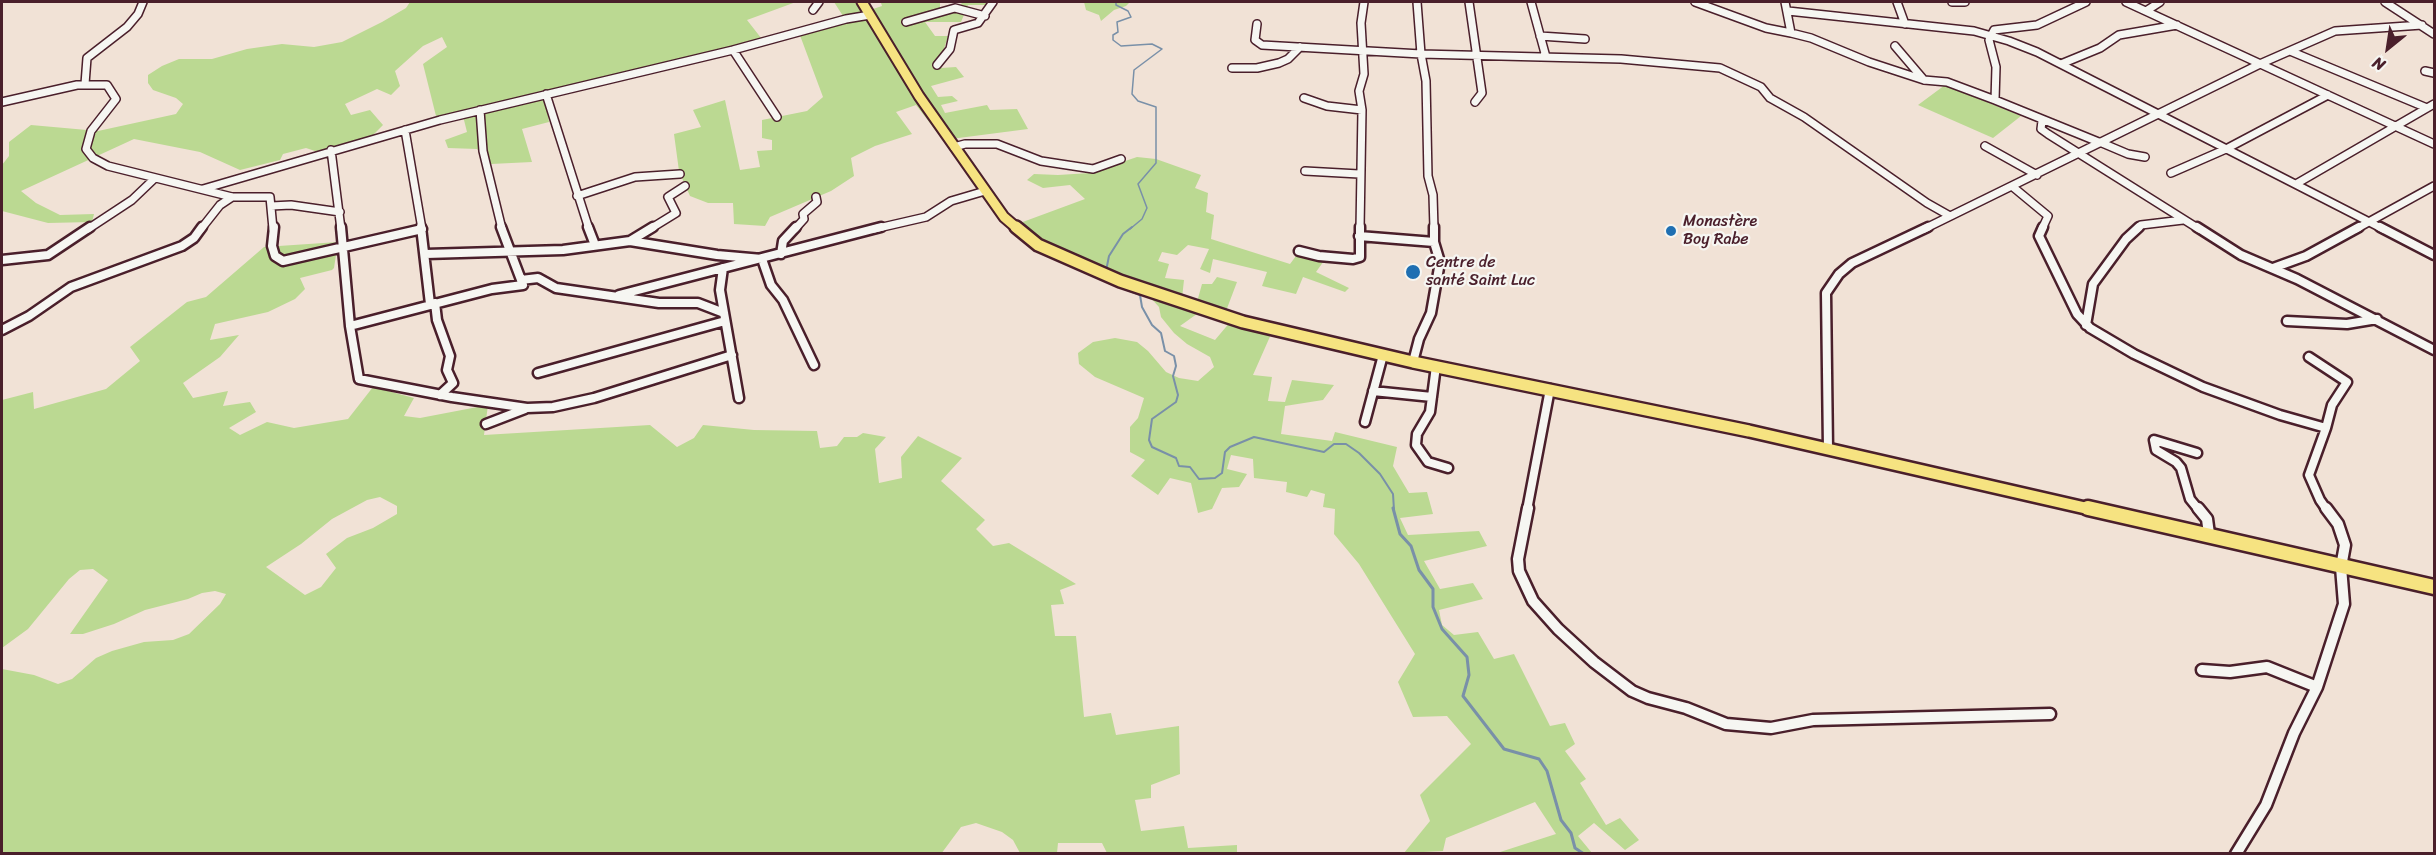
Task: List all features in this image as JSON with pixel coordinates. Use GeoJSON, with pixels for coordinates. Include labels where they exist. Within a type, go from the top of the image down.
{"type":"FeatureCollection","features":[{"type":"Feature","properties":{"kind":"main road"},"geometry":{"type":"LineString","coordinates":[[862,2],[919,96],[1004,217],[1038,245],[1120,281],[1243,322],[1413,362],[1828,449],[2434,587]]}},
{"type":"Feature","properties":{"kind":"street"},"geometry":{"type":"LineString","coordinates":[[85,84],[87,58],[127,27],[138,14],[143,2]]}},
{"type":"Feature","properties":{"kind":"street"},"geometry":{"type":"LineString","coordinates":[[813,10],[819,2]]}},
{"type":"Feature","properties":{"kind":"street"},"geometry":{"type":"LineString","coordinates":[[937,65],[950,49],[956,28],[978,23],[993,2]]}},
{"type":"Feature","properties":{"kind":"street"},"geometry":{"type":"LineString","coordinates":[[1299,250],[1319,256],[1358,259],[1360,257],[1359,174],[1362,110],[1359,91],[1364,74],[1361,23],[1364,2]]}},
{"type":"Feature","properties":{"kind":"street"},"geometry":{"type":"LineString","coordinates":[[1413,362],[1434,298],[1440,262],[1434,242],[1433,195],[1428,176],[1426,81],[1421,54],[1417,2]]}},
{"type":"Feature","properties":{"kind":"street"},"geometry":{"type":"LineString","coordinates":[[1469,2],[1482,93],[1475,102]]}},
{"type":"Feature","properties":{"kind":"street"},"geometry":{"type":"LineString","coordinates":[[1532,2],[1546,57]]}},
{"type":"Feature","properties":{"kind":"street"},"geometry":{"type":"LineString","coordinates":[[1695,2],[1766,28],[1811,38],[1869,62],[1924,80],[1947,82],[2128,154],[2145,157]]}},
{"type":"Feature","properties":{"kind":"street"},"geometry":{"type":"LineString","coordinates":[[1724,2],[1725,12]]}},
{"type":"Feature","properties":{"kind":"street"},"geometry":{"type":"LineString","coordinates":[[1785,2],[1791,33]]}},
{"type":"Feature","properties":{"kind":"street"},"geometry":{"type":"LineString","coordinates":[[1897,2],[1905,24]]}},
{"type":"Feature","properties":{"kind":"street"},"geometry":{"type":"LineString","coordinates":[[1952,2],[1965,2]]}},
{"type":"Feature","properties":{"kind":"street"},"geometry":{"type":"LineString","coordinates":[[1995,100],[1996,67],[1995,55],[1990,48],[1990,34],[1994,30],[2005,27],[2037,25],[2086,2]]}},
{"type":"Feature","properties":{"kind":"street"},"geometry":{"type":"LineString","coordinates":[[2127,2],[2434,144]]}},
{"type":"Feature","properties":{"kind":"street"},"geometry":{"type":"LineString","coordinates":[[2146,11],[2160,2]]}},
{"type":"Feature","properties":{"kind":"street"},"geometry":{"type":"LineString","coordinates":[[2385,2],[2430,29]]}},
{"type":"Feature","properties":{"kind":"street"},"geometry":{"type":"LineString","coordinates":[[906,22],[955,8],[985,16]]}},
{"type":"Feature","properties":{"kind":"street"},"geometry":{"type":"LineString","coordinates":[[1788,11],[1990,34],[2037,52],[2434,255]]}},
{"type":"Feature","properties":{"kind":"street"},"geometry":{"type":"LineString","coordinates":[[202,189],[331,150],[480,110],[870,15]]}},
{"type":"Feature","properties":{"kind":"street"},"geometry":{"type":"LineString","coordinates":[[1257,24],[1255,40],[1259,43],[1421,54],[1478,54],[1677,63],[1730,71],[1761,87],[1770,98],[1804,117],[1927,203],[1950,216]]}},
{"type":"Feature","properties":{"kind":"street"},"geometry":{"type":"LineString","coordinates":[[2061,64],[2100,48],[2119,35],[2178,25]]}},
{"type":"Feature","properties":{"kind":"street"},"geometry":{"type":"LineString","coordinates":[[1828,449],[1826,293],[1834,280],[1852,263],[2013,187],[2262,63],[2335,31],[2430,29]]}},
{"type":"Feature","properties":{"kind":"street"},"geometry":{"type":"LineString","coordinates":[[1540,36],[1585,39]]}},
{"type":"Feature","properties":{"kind":"street"},"geometry":{"type":"LineString","coordinates":[[1895,46],[1924,80]]}},
{"type":"Feature","properties":{"kind":"street"},"geometry":{"type":"LineString","coordinates":[[1233,68],[1257,68],[1279,63],[1288,59],[1300,47]]}},
{"type":"Feature","properties":{"kind":"street"},"geometry":{"type":"LineString","coordinates":[[733,50],[777,117]]}},
{"type":"Feature","properties":{"kind":"street"},"geometry":{"type":"LineString","coordinates":[[2290,51],[2427,108]]}},
{"type":"Feature","properties":{"kind":"street"},"geometry":{"type":"LineString","coordinates":[[2425,71],[2434,73]]}},
{"type":"Feature","properties":{"kind":"street"},"geometry":{"type":"LineString","coordinates":[[2,102],[85,84],[107,85],[116,99],[90,131],[86,149],[88,154],[108,166],[232,197],[270,197],[270,211],[274,221],[272,246],[278,259],[295,260],[422,229]]}},
{"type":"Feature","properties":{"kind":"street"},"geometry":{"type":"LineString","coordinates":[[546,94],[577,196],[595,245]]}},
{"type":"Feature","properties":{"kind":"street"},"geometry":{"type":"LineString","coordinates":[[2171,173],[2226,149],[2328,95]]}},
{"type":"Feature","properties":{"kind":"street"},"geometry":{"type":"LineString","coordinates":[[1304,98],[1327,106],[1362,110]]}},
{"type":"Feature","properties":{"kind":"street"},"geometry":{"type":"LineString","coordinates":[[2296,184],[2434,104]]}},
{"type":"Feature","properties":{"kind":"street"},"geometry":{"type":"LineString","coordinates":[[350,326],[492,289],[523,285],[508,250],[483,150],[480,110]]}},
{"type":"Feature","properties":{"kind":"street"},"geometry":{"type":"LineString","coordinates":[[2042,121],[2041,129],[2241,255],[2273,268],[2377,319],[2434,350]]}},
{"type":"Feature","properties":{"kind":"street"},"geometry":{"type":"LineString","coordinates":[[405,130],[432,304],[450,356],[447,370],[453,383],[440,395]]}},
{"type":"Feature","properties":{"kind":"street"},"geometry":{"type":"LineString","coordinates":[[954,147],[980,143],[997,144],[1041,161],[1093,169],[1121,159]]}},
{"type":"Feature","properties":{"kind":"street"},"geometry":{"type":"LineString","coordinates":[[1985,146],[2037,175]]}},
{"type":"Feature","properties":{"kind":"street"},"geometry":{"type":"LineString","coordinates":[[331,150],[344,248],[350,326],[359,379],[440,395],[527,408],[553,407],[594,398],[732,355]]}},
{"type":"Feature","properties":{"kind":"street"},"geometry":{"type":"LineString","coordinates":[[1305,171],[1359,174]]}},
{"type":"Feature","properties":{"kind":"street"},"geometry":{"type":"LineString","coordinates":[[577,196],[635,177],[680,174]]}},
{"type":"Feature","properties":{"kind":"street"},"geometry":{"type":"LineString","coordinates":[[2,260],[48,255],[132,200],[155,178]]}},
{"type":"Feature","properties":{"kind":"street"},"geometry":{"type":"LineString","coordinates":[[630,241],[676,213],[668,197],[686,186]]}},
{"type":"Feature","properties":{"kind":"street"},"geometry":{"type":"LineString","coordinates":[[2273,268],[2306,256],[2434,186]]}},
{"type":"Feature","properties":{"kind":"street"},"geometry":{"type":"LineString","coordinates":[[2013,187],[2048,216],[2039,236],[2077,314],[2086,325],[2134,354],[2203,387],[2280,415],[2326,428]]}},
{"type":"Feature","properties":{"kind":"street"},"geometry":{"type":"LineString","coordinates":[[619,295],[781,254],[838,237],[926,217],[951,201],[985,191]]}},
{"type":"Feature","properties":{"kind":"street"},"geometry":{"type":"LineString","coordinates":[[211,214],[212,192]]}},
{"type":"Feature","properties":{"kind":"street"},"geometry":{"type":"LineString","coordinates":[[3,328],[29,316],[71,287],[182,246],[194,238],[211,214],[232,197]]}},
{"type":"Feature","properties":{"kind":"street"},"geometry":{"type":"LineString","coordinates":[[781,254],[783,241],[804,219],[803,214],[817,202],[816,197]]}},
{"type":"Feature","properties":{"kind":"street"},"geometry":{"type":"LineString","coordinates":[[271,206],[291,205],[340,212]]}},
{"type":"Feature","properties":{"kind":"street"},"geometry":{"type":"LineString","coordinates":[[2086,325],[2093,284],[2126,239],[2141,225],[2183,220]]}},
{"type":"Feature","properties":{"kind":"street"},"geometry":{"type":"LineString","coordinates":[[1359,236],[1434,242]]}},
{"type":"Feature","properties":{"kind":"street"},"geometry":{"type":"LineString","coordinates":[[426,254],[563,250],[630,241],[717,255],[762,259]]}},
{"type":"Feature","properties":{"kind":"street"},"geometry":{"type":"LineString","coordinates":[[762,259],[771,285],[783,300],[814,365]]}},
{"type":"Feature","properties":{"kind":"street"},"geometry":{"type":"LineString","coordinates":[[723,268],[720,290],[739,398]]}},
{"type":"Feature","properties":{"kind":"street"},"geometry":{"type":"LineString","coordinates":[[521,280],[538,278],[556,288],[619,295],[659,303],[698,303],[724,317]]}},
{"type":"Feature","properties":{"kind":"street"},"geometry":{"type":"LineString","coordinates":[[538,373],[724,317]]}},
{"type":"Feature","properties":{"kind":"street"},"geometry":{"type":"LineString","coordinates":[[2287,321],[2347,324],[2377,319]]}},
{"type":"Feature","properties":{"kind":"street"},"geometry":{"type":"LineString","coordinates":[[1365,422],[1383,355]]}},
{"type":"Feature","properties":{"kind":"street"},"geometry":{"type":"LineString","coordinates":[[2236,854],[2266,805],[2294,733],[2317,687],[2344,604],[2341,567],[2345,545],[2338,524],[2320,501],[2309,475],[2332,405],[2348,382],[2309,357]]}},
{"type":"Feature","properties":{"kind":"street"},"geometry":{"type":"LineString","coordinates":[[1436,366],[1428,417],[1417,434],[1416,445],[1428,462],[1448,468]]}},
{"type":"Feature","properties":{"kind":"street"},"geometry":{"type":"LineString","coordinates":[[1550,389],[1518,558],[1519,571],[1533,601],[1558,629],[1594,662],[1632,691],[1648,698],[1686,708],[1726,724],[1771,728],[1813,720],[2050,714]]}},
{"type":"Feature","properties":{"kind":"street"},"geometry":{"type":"LineString","coordinates":[[1373,391],[1432,397]]}},
{"type":"Feature","properties":{"kind":"street"},"geometry":{"type":"LineString","coordinates":[[486,424],[527,408]]}},
{"type":"Feature","properties":{"kind":"street"},"geometry":{"type":"LineString","coordinates":[[2198,453],[2154,440],[2156,450],[2176,462],[2181,468],[2190,499],[2207,519],[2209,534]]}},
{"type":"Feature","properties":{"kind":"street"},"geometry":{"type":"LineString","coordinates":[[2202,670],[2230,672],[2268,667],[2317,687]]}},
{"type":"Feature","properties":{"kind":"green space"},"geometry":{"type":"Polygon","coordinates":[[[410,2],[796,2],[747,20],[765,43],[665,70],[545,98],[549,122],[522,129],[532,162],[491,164],[477,149],[448,148],[445,140],[467,132],[462,112],[436,116],[423,64],[447,47],[442,37],[423,46],[395,71],[400,86],[391,95],[377,89],[345,104],[351,115],[370,110],[383,125],[372,136],[318,152],[306,148],[283,154],[280,160],[240,170],[200,152],[134,139],[21,191],[36,203],[60,215],[94,214],[92,222],[48,223],[2,211],[2,165],[9,156],[9,142],[31,125],[98,131],[176,114],[183,104],[176,98],[153,90],[148,83],[148,75],[162,66],[179,59],[212,59],[247,49],[282,44],[314,47],[342,42],[406,8],[410,2]]]}},
{"type":"Feature","properties":{"kind":"green space"},"geometry":{"type":"Polygon","coordinates":[[[834,2],[872,2],[867,3],[873,9],[882,6],[881,3],[888,2],[940,2],[940,8],[959,6],[963,2],[995,2],[993,5],[968,5],[961,22],[925,22],[935,36],[948,36],[943,52],[935,64],[941,68],[956,67],[964,77],[931,86],[938,97],[952,96],[958,101],[941,105],[945,113],[987,105],[990,110],[1017,109],[1028,129],[943,140],[916,105],[896,112],[912,134],[875,146],[851,158],[854,176],[831,191],[770,217],[765,226],[734,224],[733,203],[708,203],[690,196],[679,171],[674,134],[701,127],[693,110],[725,100],[740,170],[760,167],[757,151],[772,150],[772,140],[762,138],[762,120],[807,111],[823,97],[798,30],[843,16],[834,2]]]}},
{"type":"Feature","properties":{"kind":"green space"},"geometry":{"type":"Polygon","coordinates":[[[1084,2],[1130,2],[1114,10],[1101,21],[1099,15],[1086,10],[1084,2]]]}},
{"type":"Feature","properties":{"kind":"green space"},"geometry":{"type":"Polygon","coordinates":[[[1945,85],[2021,116],[1993,138],[1918,105],[1945,85]]]}},
{"type":"Feature","properties":{"kind":"green space"},"geometry":{"type":"Polygon","coordinates":[[[1137,157],[1156,159],[1201,175],[1195,188],[1208,193],[1206,212],[1214,215],[1211,239],[1290,264],[1299,252],[1326,258],[1316,272],[1349,288],[1345,292],[1303,277],[1296,294],[1262,286],[1267,272],[1213,259],[1210,273],[1200,269],[1209,249],[1188,245],[1177,255],[1162,252],[1158,261],[1169,264],[1165,278],[1184,280],[1182,298],[1197,302],[1202,284],[1212,284],[1217,277],[1237,282],[1226,311],[1272,332],[1253,375],[1272,377],[1268,401],[1285,402],[1292,380],[1334,385],[1323,400],[1285,406],[1281,434],[1332,441],[1335,432],[1397,447],[1393,466],[1409,493],[1427,492],[1433,514],[1400,518],[1408,535],[1479,531],[1487,546],[1424,561],[1440,589],[1473,583],[1483,599],[1439,610],[1442,625],[1454,635],[1478,632],[1494,659],[1514,654],[1550,726],[1565,723],[1575,744],[1565,751],[1586,779],[1580,783],[1606,825],[1620,818],[1639,840],[1625,850],[1594,823],[1578,836],[1592,853],[1497,853],[1556,834],[1535,802],[1446,838],[1443,851],[1404,853],[1430,821],[1420,795],[1471,744],[1447,716],[1413,717],[1398,682],[1415,654],[1359,564],[1334,534],[1335,509],[1323,507],[1325,494],[1311,490],[1307,497],[1286,492],[1287,482],[1254,478],[1253,459],[1231,455],[1227,469],[1247,474],[1239,487],[1222,488],[1212,509],[1198,513],[1191,483],[1170,478],[1158,495],[1131,476],[1145,460],[1130,452],[1130,427],[1138,418],[1144,398],[1095,377],[1079,364],[1078,353],[1093,342],[1115,338],[1137,342],[1166,372],[1179,378],[1198,381],[1214,367],[1210,357],[1187,344],[1174,333],[1161,317],[1159,307],[1148,295],[1035,248],[1020,223],[1085,199],[1070,185],[1043,188],[1027,180],[1034,174],[1090,173],[1137,157]],[[1201,311],[1180,326],[1215,340],[1231,321],[1201,311]]]}},
{"type":"Feature","properties":{"kind":"green space"},"geometry":{"type":"Polygon","coordinates":[[[338,242],[334,268],[300,278],[305,289],[295,299],[268,312],[215,324],[210,340],[239,335],[220,357],[183,383],[193,398],[228,391],[223,406],[250,402],[256,412],[229,428],[240,435],[267,422],[294,428],[348,419],[373,387],[414,398],[404,416],[420,418],[488,405],[484,435],[650,425],[677,447],[694,438],[703,425],[754,430],[817,431],[820,448],[837,446],[844,437],[857,437],[863,433],[886,437],[875,449],[879,483],[902,478],[901,457],[918,436],[962,458],[941,481],[985,520],[976,529],[993,546],[1009,543],[1076,584],[1060,590],[1064,604],[1051,605],[1055,636],[1076,636],[1084,717],[1111,713],[1116,735],[1179,726],[1180,774],[1151,785],[1151,798],[1135,800],[1141,831],[1184,826],[1188,848],[1237,845],[1237,853],[1107,853],[1102,843],[1058,843],[1057,853],[1020,853],[1013,840],[1002,832],[976,823],[961,827],[941,854],[2,853],[2,669],[34,675],[58,684],[72,679],[96,658],[112,651],[144,642],[173,640],[189,634],[220,604],[226,594],[215,591],[202,593],[145,610],[114,624],[83,634],[70,634],[108,580],[93,569],[80,570],[69,579],[28,629],[2,648],[2,400],[33,392],[34,409],[106,389],[140,361],[130,347],[187,302],[206,297],[264,247],[338,242]],[[380,497],[367,500],[332,519],[301,544],[266,567],[305,595],[321,587],[336,568],[326,554],[347,538],[373,528],[397,514],[397,506],[380,497]]]}},
{"type":"Feature","properties":{"kind":"waterway"},"geometry":{"type":"LineString","coordinates":[[1116,2],[1116,5],[1128,11],[1131,17],[1117,22],[1118,32],[1113,35],[1113,40],[1121,46],[1152,44],[1162,49],[1134,70],[1132,94],[1138,101],[1156,107],[1156,163],[1138,184],[1147,208],[1142,219],[1130,229]]}},
{"type":"Feature","properties":{"kind":"waterway"},"geometry":{"type":"LineString","coordinates":[[1106,271],[1109,256],[1123,234],[1132,227]]}},
{"type":"Feature","properties":{"kind":"waterway"},"geometry":{"type":"LineString","coordinates":[[1122,288],[1140,295],[1142,307],[1152,325],[1161,333],[1165,351],[1174,356],[1176,366],[1173,376],[1178,395],[1176,402],[1152,419],[1149,440],[1152,447],[1176,458],[1179,466],[1190,467],[1199,479],[1215,478],[1222,473],[1225,452],[1230,447],[1254,437],[1324,452],[1334,444],[1346,444],[1359,453],[1380,474],[1393,494],[1394,510]]}},
{"type":"Feature","properties":{"kind":"waterway"},"geometry":{"type":"LineString","coordinates":[[1393,508],[1400,534],[1411,546],[1419,570],[1433,589],[1433,607],[1442,629],[1467,657],[1469,675],[1463,696],[1504,749],[1539,759],[1547,771],[1561,820],[1571,833],[1575,848],[1584,854]]}},
{"type":"Feature","properties":{"kind":"place","name":"Monastère Boy Rabe"},"geometry":{"type":"Point","coordinates":[1671,231]}},
{"type":"Feature","properties":{"kind":"place","name":"Centre de santé Saint Luc"},"geometry":{"type":"Point","coordinates":[1413,272]}}]}
